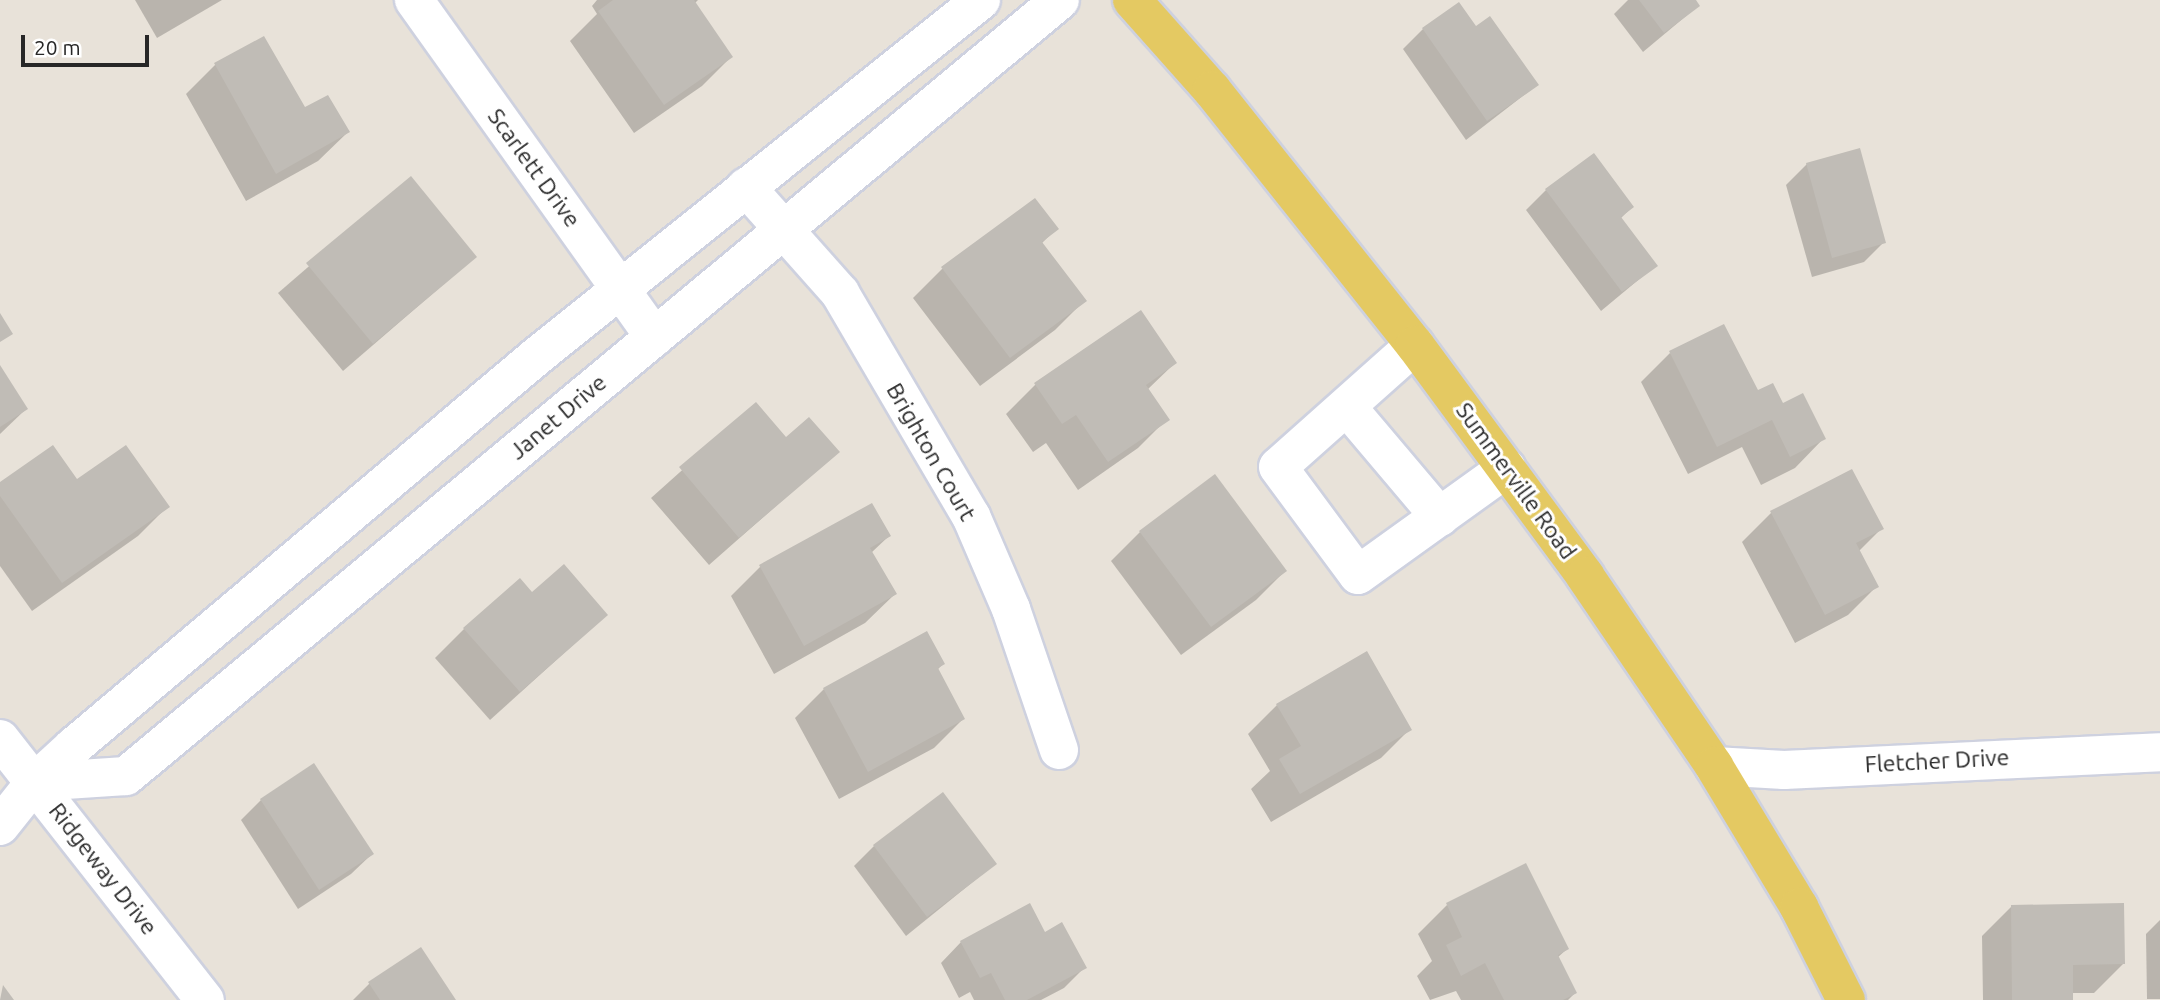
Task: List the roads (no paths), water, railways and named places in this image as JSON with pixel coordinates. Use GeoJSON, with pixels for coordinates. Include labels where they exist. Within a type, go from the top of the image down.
{"type":"FeatureCollection","features":[{"type":"Feature","properties":{"kind":"main road","name":"Summerville Road"},"geometry":{"type":"LineString","coordinates":[[1132,0],[1212,90],[1415,345],[1507,468],[1714,766],[1799,907],[1846,1000]]}},
{"type":"Feature","properties":{"kind":"street","name":"Scarlett Drive"},"geometry":{"type":"LineString","coordinates":[[414,0],[654,337]]}},
{"type":"Feature","properties":{"kind":"street"},"geometry":{"type":"LineString","coordinates":[[0,826],[35,782],[537,356],[981,0]]}},
{"type":"Feature","properties":{"kind":"street","name":"Janet Drive"},"geometry":{"type":"LineString","coordinates":[[35,782],[126,776],[654,337],[784,233],[1060,0]]}},
{"type":"Feature","properties":{"kind":"street","name":"Brighton Court"},"geometry":{"type":"LineString","coordinates":[[746,187],[840,293],[971,516],[1011,610],[1059,750]]}},
{"type":"Feature","properties":{"kind":"street"},"geometry":{"type":"LineString","coordinates":[[1415,345],[1278,467],[1358,575],[1507,468]]}},
{"type":"Feature","properties":{"kind":"street"},"geometry":{"type":"LineString","coordinates":[[1347,407],[1440,517]]}},
{"type":"Feature","properties":{"kind":"street","name":"Ridgeway Drive"},"geometry":{"type":"LineString","coordinates":[[0,739],[205,1000]]}},
{"type":"Feature","properties":{"kind":"street","name":"Fletcher Drive"},"geometry":{"type":"LineString","coordinates":[[1714,766],[1784,770],[2160,752]]}}]}
